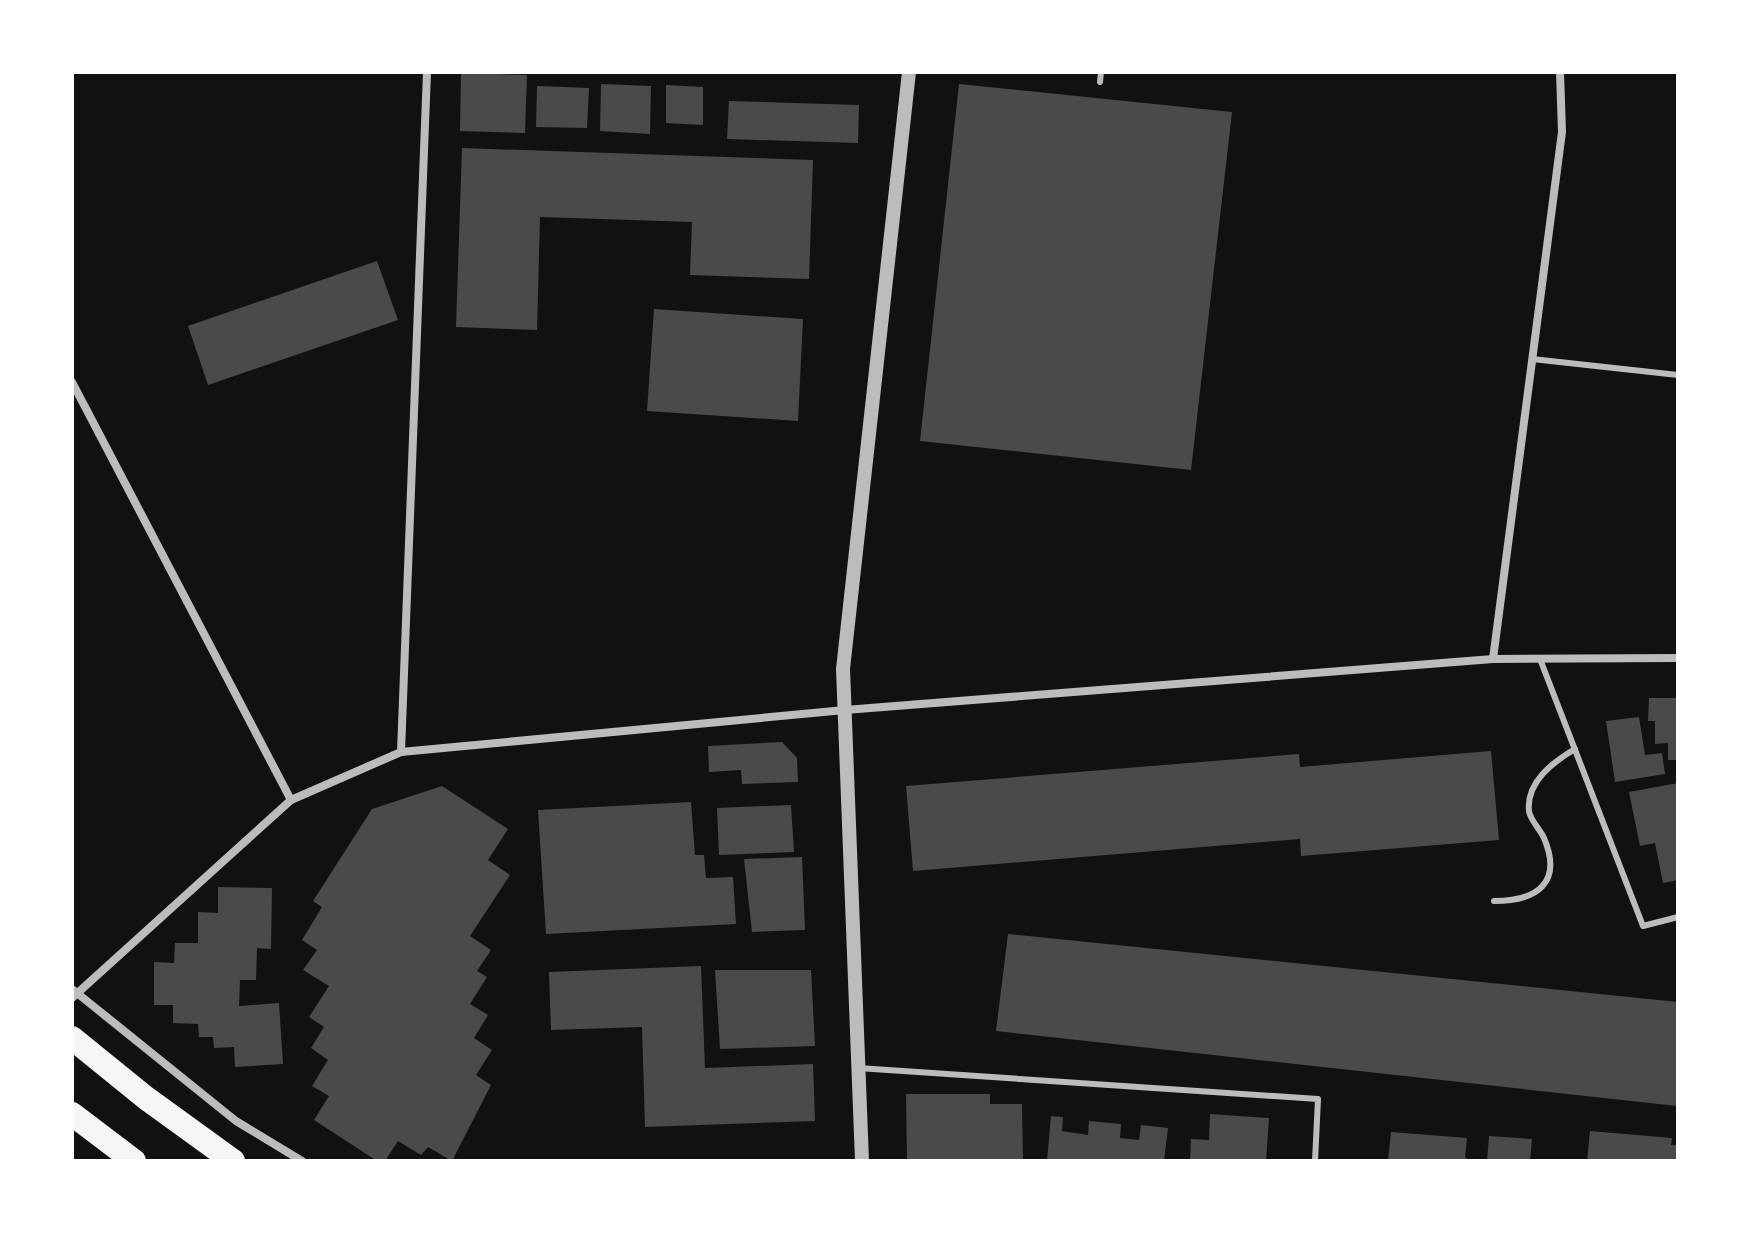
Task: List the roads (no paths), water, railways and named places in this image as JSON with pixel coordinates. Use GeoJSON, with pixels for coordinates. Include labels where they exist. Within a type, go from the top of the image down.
{"type":"FeatureCollection","features":[{"type":"Feature","properties":{"kind":"highway"},"geometry":{"type":"LineString","coordinates":[[72,1038],[146,1098],[233,1161]]}},
{"type":"Feature","properties":{"kind":"highway"},"geometry":{"type":"LineString","coordinates":[[72,1114],[134,1161]]}},
{"type":"Feature","properties":{"kind":"street"},"geometry":{"type":"LineString","coordinates":[[401,752],[427,72]]}},
{"type":"Feature","properties":{"kind":"street"},"geometry":{"type":"LineString","coordinates":[[862,1161],[843,669],[909,72]]}},
{"type":"Feature","properties":{"kind":"street"},"geometry":{"type":"LineString","coordinates":[[1493,659],[1562,132],[1560,72]]}},
{"type":"Feature","properties":{"kind":"street"},"geometry":{"type":"LineString","coordinates":[[72,382],[291,800]]}},
{"type":"Feature","properties":{"kind":"street"},"geometry":{"type":"LineString","coordinates":[[302,1161],[236,1121],[74,994],[291,800],[401,752],[845,710],[1493,659],[1678,658]]}},
{"type":"Feature","properties":{"kind":"lane"},"geometry":{"type":"LineString","coordinates":[[1100,82],[1101,72]]}},
{"type":"Feature","properties":{"kind":"lane"},"geometry":{"type":"LineString","coordinates":[[1532,359],[1678,375]]}},
{"type":"Feature","properties":{"kind":"lane"},"geometry":{"type":"LineString","coordinates":[[1540,659],[1643,926],[1678,917]]}},
{"type":"Feature","properties":{"kind":"lane"},"geometry":{"type":"LineString","coordinates":[[1494,901],[1520,901],[1538,891],[1550,876],[1552,859],[1529,812],[1532,795],[1549,764],[1575,749]]}},
{"type":"Feature","properties":{"kind":"lane"},"geometry":{"type":"LineString","coordinates":[[858,1068],[1318,1099],[1315,1161]]}}]}
